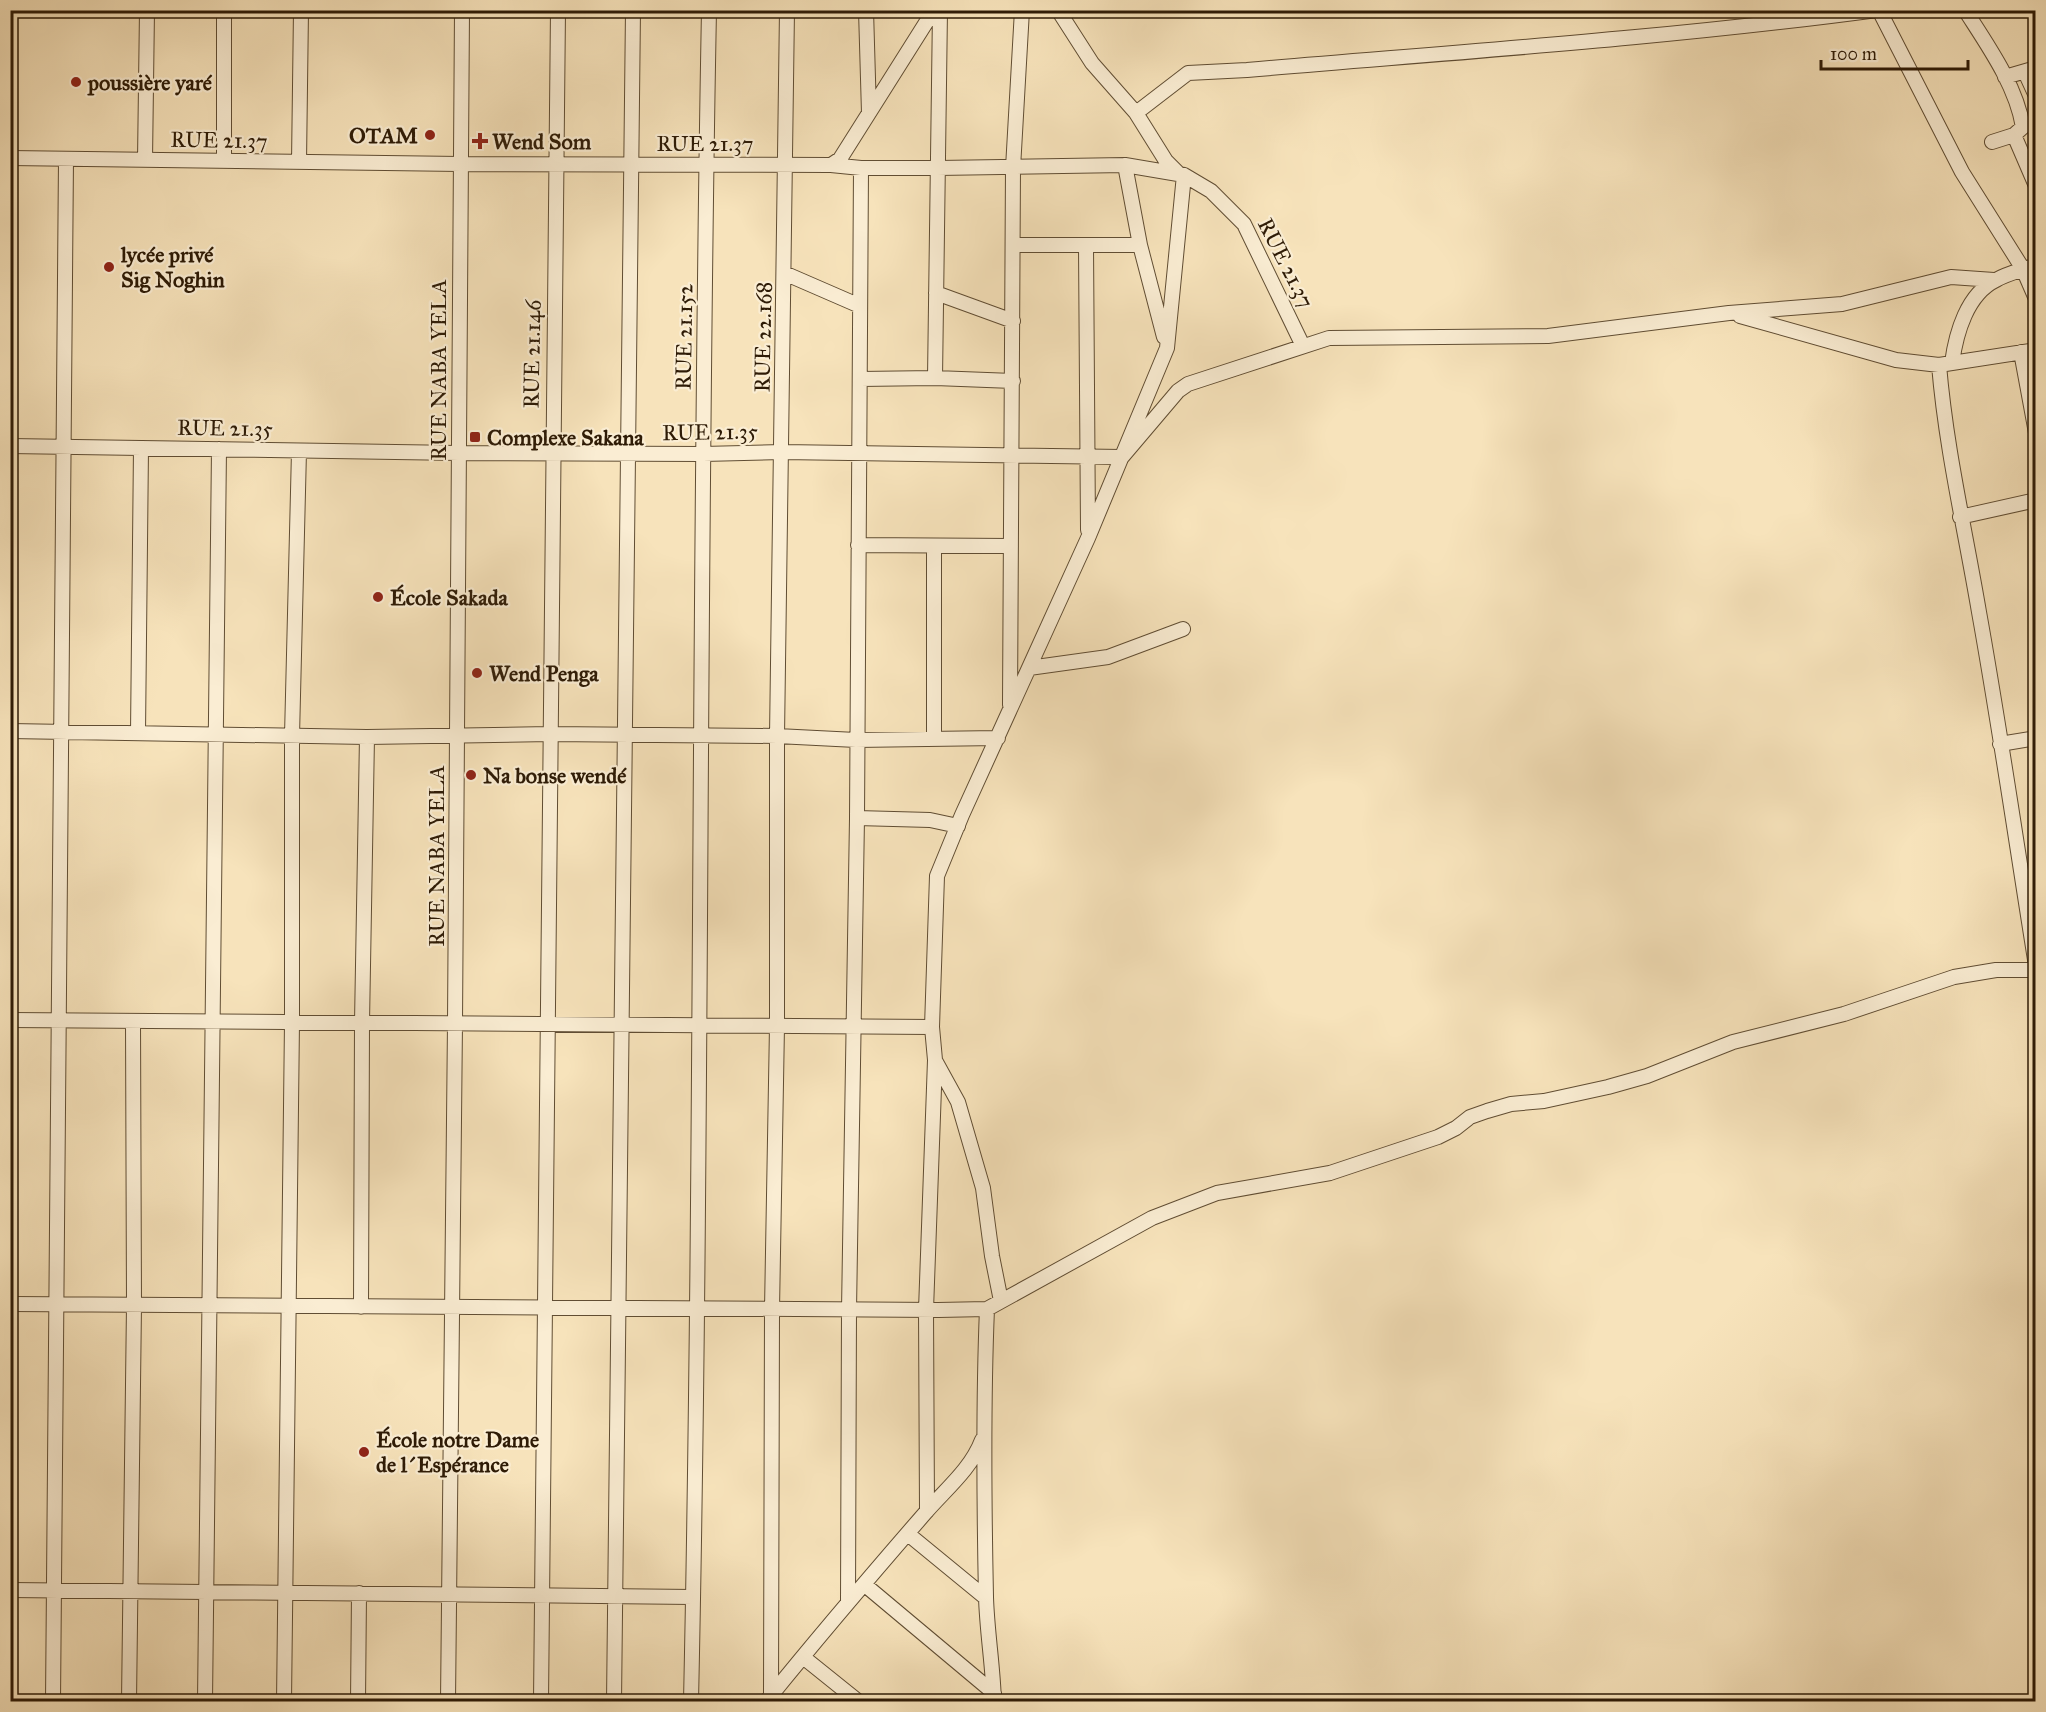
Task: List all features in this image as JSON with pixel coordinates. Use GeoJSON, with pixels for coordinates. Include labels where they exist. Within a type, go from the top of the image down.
{"type":"FeatureCollection","features":[{"type":"Feature","properties":{"kind":"street"},"geometry":{"type":"LineString","coordinates":[[146,160],[147,10]]}},
{"type":"Feature","properties":{"kind":"street"},"geometry":{"type":"LineString","coordinates":[[224,10],[224,161]]}},
{"type":"Feature","properties":{"kind":"street"},"geometry":{"type":"LineString","coordinates":[[299,162],[301,10]]}},
{"type":"Feature","properties":{"kind":"street","name":"RUE NABA YELA"},"geometry":{"type":"LineString","coordinates":[[448,1701],[458,737],[462,10]]}},
{"type":"Feature","properties":{"kind":"street","name":"RUE 21.146"},"geometry":{"type":"LineString","coordinates":[[541,1701],[558,10]]}},
{"type":"Feature","properties":{"kind":"street"},"geometry":{"type":"LineString","coordinates":[[614,1701],[633,10]]}},
{"type":"Feature","properties":{"kind":"street","name":"RUE 21.152"},"geometry":{"type":"LineString","coordinates":[[691,1701],[701,1025],[701,736],[709,10]]}},
{"type":"Feature","properties":{"kind":"street","name":"RUE 22.168"},"geometry":{"type":"LineString","coordinates":[[768,1698],[777,1026],[777,736],[787,10]]}},
{"type":"Feature","properties":{"kind":"street"},"geometry":{"type":"LineString","coordinates":[[866,10],[869,113]]}},
{"type":"Feature","properties":{"kind":"street"},"geometry":{"type":"LineString","coordinates":[[831,165],[840,159],[934,10]]}},
{"type":"Feature","properties":{"kind":"street"},"geometry":{"type":"LineString","coordinates":[[935,378],[940,10]]}},
{"type":"Feature","properties":{"kind":"street"},"geometry":{"type":"LineString","coordinates":[[1010,710],[1013,168],[1022,10]]}},
{"type":"Feature","properties":{"kind":"street"},"geometry":{"type":"LineString","coordinates":[[927,1511],[926,1310],[935,1060],[932,1027],[937,876],[1088,538],[1167,348],[1182,175],[1166,161],[1136,113],[1092,63],[1058,10]]}},
{"type":"Feature","properties":{"kind":"street"},"geometry":{"type":"LineString","coordinates":[[1136,113],[1188,73],[1247,70],[1679,33],[1878,10],[1962,172],[2030,267],[2036,299]]}},
{"type":"Feature","properties":{"kind":"street"},"geometry":{"type":"LineString","coordinates":[[1965,10],[2005,77],[2022,127],[2014,135],[1992,142]]}},
{"type":"Feature","properties":{"kind":"street"},"geometry":{"type":"LineString","coordinates":[[2005,77],[2030,70],[2036,96]]}},
{"type":"Feature","properties":{"kind":"street"},"geometry":{"type":"LineString","coordinates":[[2014,135],[2036,186]]}},
{"type":"Feature","properties":{"kind":"street","name":"RUE 21.37"},"geometry":{"type":"LineString","coordinates":[[10,158],[460,164],[831,165],[861,168],[1125,165],[1182,175],[1211,191],[1244,224],[1304,346]]}},
{"type":"Feature","properties":{"kind":"street"},"geometry":{"type":"LineString","coordinates":[[53,1701],[66,159]]}},
{"type":"Feature","properties":{"kind":"street"},"geometry":{"type":"LineString","coordinates":[[1125,165],[1140,245],[1167,348]]}},
{"type":"Feature","properties":{"kind":"street"},"geometry":{"type":"LineString","coordinates":[[848,1602],[861,168]]}},
{"type":"Feature","properties":{"kind":"street"},"geometry":{"type":"LineString","coordinates":[[1014,245],[1140,245]]}},
{"type":"Feature","properties":{"kind":"street"},"geometry":{"type":"LineString","coordinates":[[1086,246],[1088,538]]}},
{"type":"Feature","properties":{"kind":"street"},"geometry":{"type":"LineString","coordinates":[[10,1304],[849,1310],[987,1308],[1152,1218],[1217,1193],[1339,1170],[1438,1137],[1456,1128],[1470,1117],[1487,1111],[1511,1104],[1544,1101],[1617,1085],[1647,1076],[1733,1042],[1844,1014],[1954,977],[1996,970],[2036,968],[1979,611],[1943,418],[1945,364],[1975,296],[1994,280],[2030,267]]}},
{"type":"Feature","properties":{"kind":"street"},"geometry":{"type":"LineString","coordinates":[[784,273],[860,306]]}},
{"type":"Feature","properties":{"kind":"street"},"geometry":{"type":"LineString","coordinates":[[1122,457],[1178,390],[1188,384],[1329,338],[1548,336],[1729,313],[1842,304],[1951,277],[1994,280]]}},
{"type":"Feature","properties":{"kind":"street"},"geometry":{"type":"LineString","coordinates":[[936,293],[1013,321]]}},
{"type":"Feature","properties":{"kind":"street"},"geometry":{"type":"LineString","coordinates":[[1729,313],[1896,360],[1945,364],[2036,350]]}},
{"type":"Feature","properties":{"kind":"street"},"geometry":{"type":"LineString","coordinates":[[2021,352],[2035,427]]}},
{"type":"Feature","properties":{"kind":"street"},"geometry":{"type":"LineString","coordinates":[[860,379],[935,378],[1012,381]]}},
{"type":"Feature","properties":{"kind":"street","name":"RUE 21.35"},"geometry":{"type":"LineString","coordinates":[[10,446],[458,453],[782,452],[1122,457]]}},
{"type":"Feature","properties":{"kind":"street"},"geometry":{"type":"LineString","coordinates":[[138,733],[141,448]]}},
{"type":"Feature","properties":{"kind":"street"},"geometry":{"type":"LineString","coordinates":[[205,1701],[219,449]]}},
{"type":"Feature","properties":{"kind":"street"},"geometry":{"type":"LineString","coordinates":[[284,1701],[292,1022],[292,736],[299,450]]}},
{"type":"Feature","properties":{"kind":"street"},"geometry":{"type":"LineString","coordinates":[[1960,517],[2036,500]]}},
{"type":"Feature","properties":{"kind":"street"},"geometry":{"type":"LineString","coordinates":[[858,545],[1011,546]]}},
{"type":"Feature","properties":{"kind":"street"},"geometry":{"type":"LineString","coordinates":[[934,546],[934,739]]}},
{"type":"Feature","properties":{"kind":"street"},"geometry":{"type":"LineString","coordinates":[[1029,668],[1108,657],[1183,629]]}},
{"type":"Feature","properties":{"kind":"street"},"geometry":{"type":"LineString","coordinates":[[10,732],[368,737],[550,734],[777,736],[856,740],[998,738]]}},
{"type":"Feature","properties":{"kind":"street"},"geometry":{"type":"LineString","coordinates":[[361,1307],[368,737]]}},
{"type":"Feature","properties":{"kind":"street"},"geometry":{"type":"LineString","coordinates":[[2000,744],[2036,738]]}},
{"type":"Feature","properties":{"kind":"street"},"geometry":{"type":"LineString","coordinates":[[856,818],[930,820],[958,826]]}},
{"type":"Feature","properties":{"kind":"street"},"geometry":{"type":"LineString","coordinates":[[10,1020],[932,1027]]}},
{"type":"Feature","properties":{"kind":"street"},"geometry":{"type":"LineString","coordinates":[[129,1701],[134,1305],[133,1020]]}},
{"type":"Feature","properties":{"kind":"street"},"geometry":{"type":"LineString","coordinates":[[935,1060],[958,1102],[983,1188],[992,1256],[1001,1301]]}},
{"type":"Feature","properties":{"kind":"street"},"geometry":{"type":"LineString","coordinates":[[987,1308],[984,1434],[986,1598],[994,1697]]}},
{"type":"Feature","properties":{"kind":"street"},"geometry":{"type":"LineString","coordinates":[[768,1698],[977,1454],[984,1434]]}},
{"type":"Feature","properties":{"kind":"street"},"geometry":{"type":"LineString","coordinates":[[908,1534],[986,1598]]}},
{"type":"Feature","properties":{"kind":"street"},"geometry":{"type":"LineString","coordinates":[[865,1585],[994,1697]]}},
{"type":"Feature","properties":{"kind":"street"},"geometry":{"type":"LineString","coordinates":[[10,1590],[693,1597]]}},
{"type":"Feature","properties":{"kind":"street"},"geometry":{"type":"LineString","coordinates":[[358,1701],[359,1593]]}},
{"type":"Feature","properties":{"kind":"street"},"geometry":{"type":"LineString","coordinates":[[803,1657],[859,1701]]}},
{"type":"Feature","properties":{"kind":"place","name":"poussière yaré"},"geometry":{"type":"Point","coordinates":[76,82]}},
{"type":"Feature","properties":{"kind":"place","name":"OTAM"},"geometry":{"type":"Point","coordinates":[430,135]}},
{"type":"Feature","properties":{"kind":"place","name":"Wend Som"},"geometry":{"type":"Point","coordinates":[480,141]}},
{"type":"Feature","properties":{"kind":"place","name":"lycée privé Sig Noghin"},"geometry":{"type":"Point","coordinates":[109,267]}},
{"type":"Feature","properties":{"kind":"place","name":"Complexe Sakana"},"geometry":{"type":"Point","coordinates":[475,437]}},
{"type":"Feature","properties":{"kind":"place","name":"École Sakada"},"geometry":{"type":"Point","coordinates":[378,597]}},
{"type":"Feature","properties":{"kind":"place","name":"Wend Penga"},"geometry":{"type":"Point","coordinates":[477,673]}},
{"type":"Feature","properties":{"kind":"place","name":"Na bonse wendé"},"geometry":{"type":"Point","coordinates":[471,775]}},
{"type":"Feature","properties":{"kind":"place","name":"École notre Dame de l´Espérance"},"geometry":{"type":"Point","coordinates":[364,1452]}}]}
